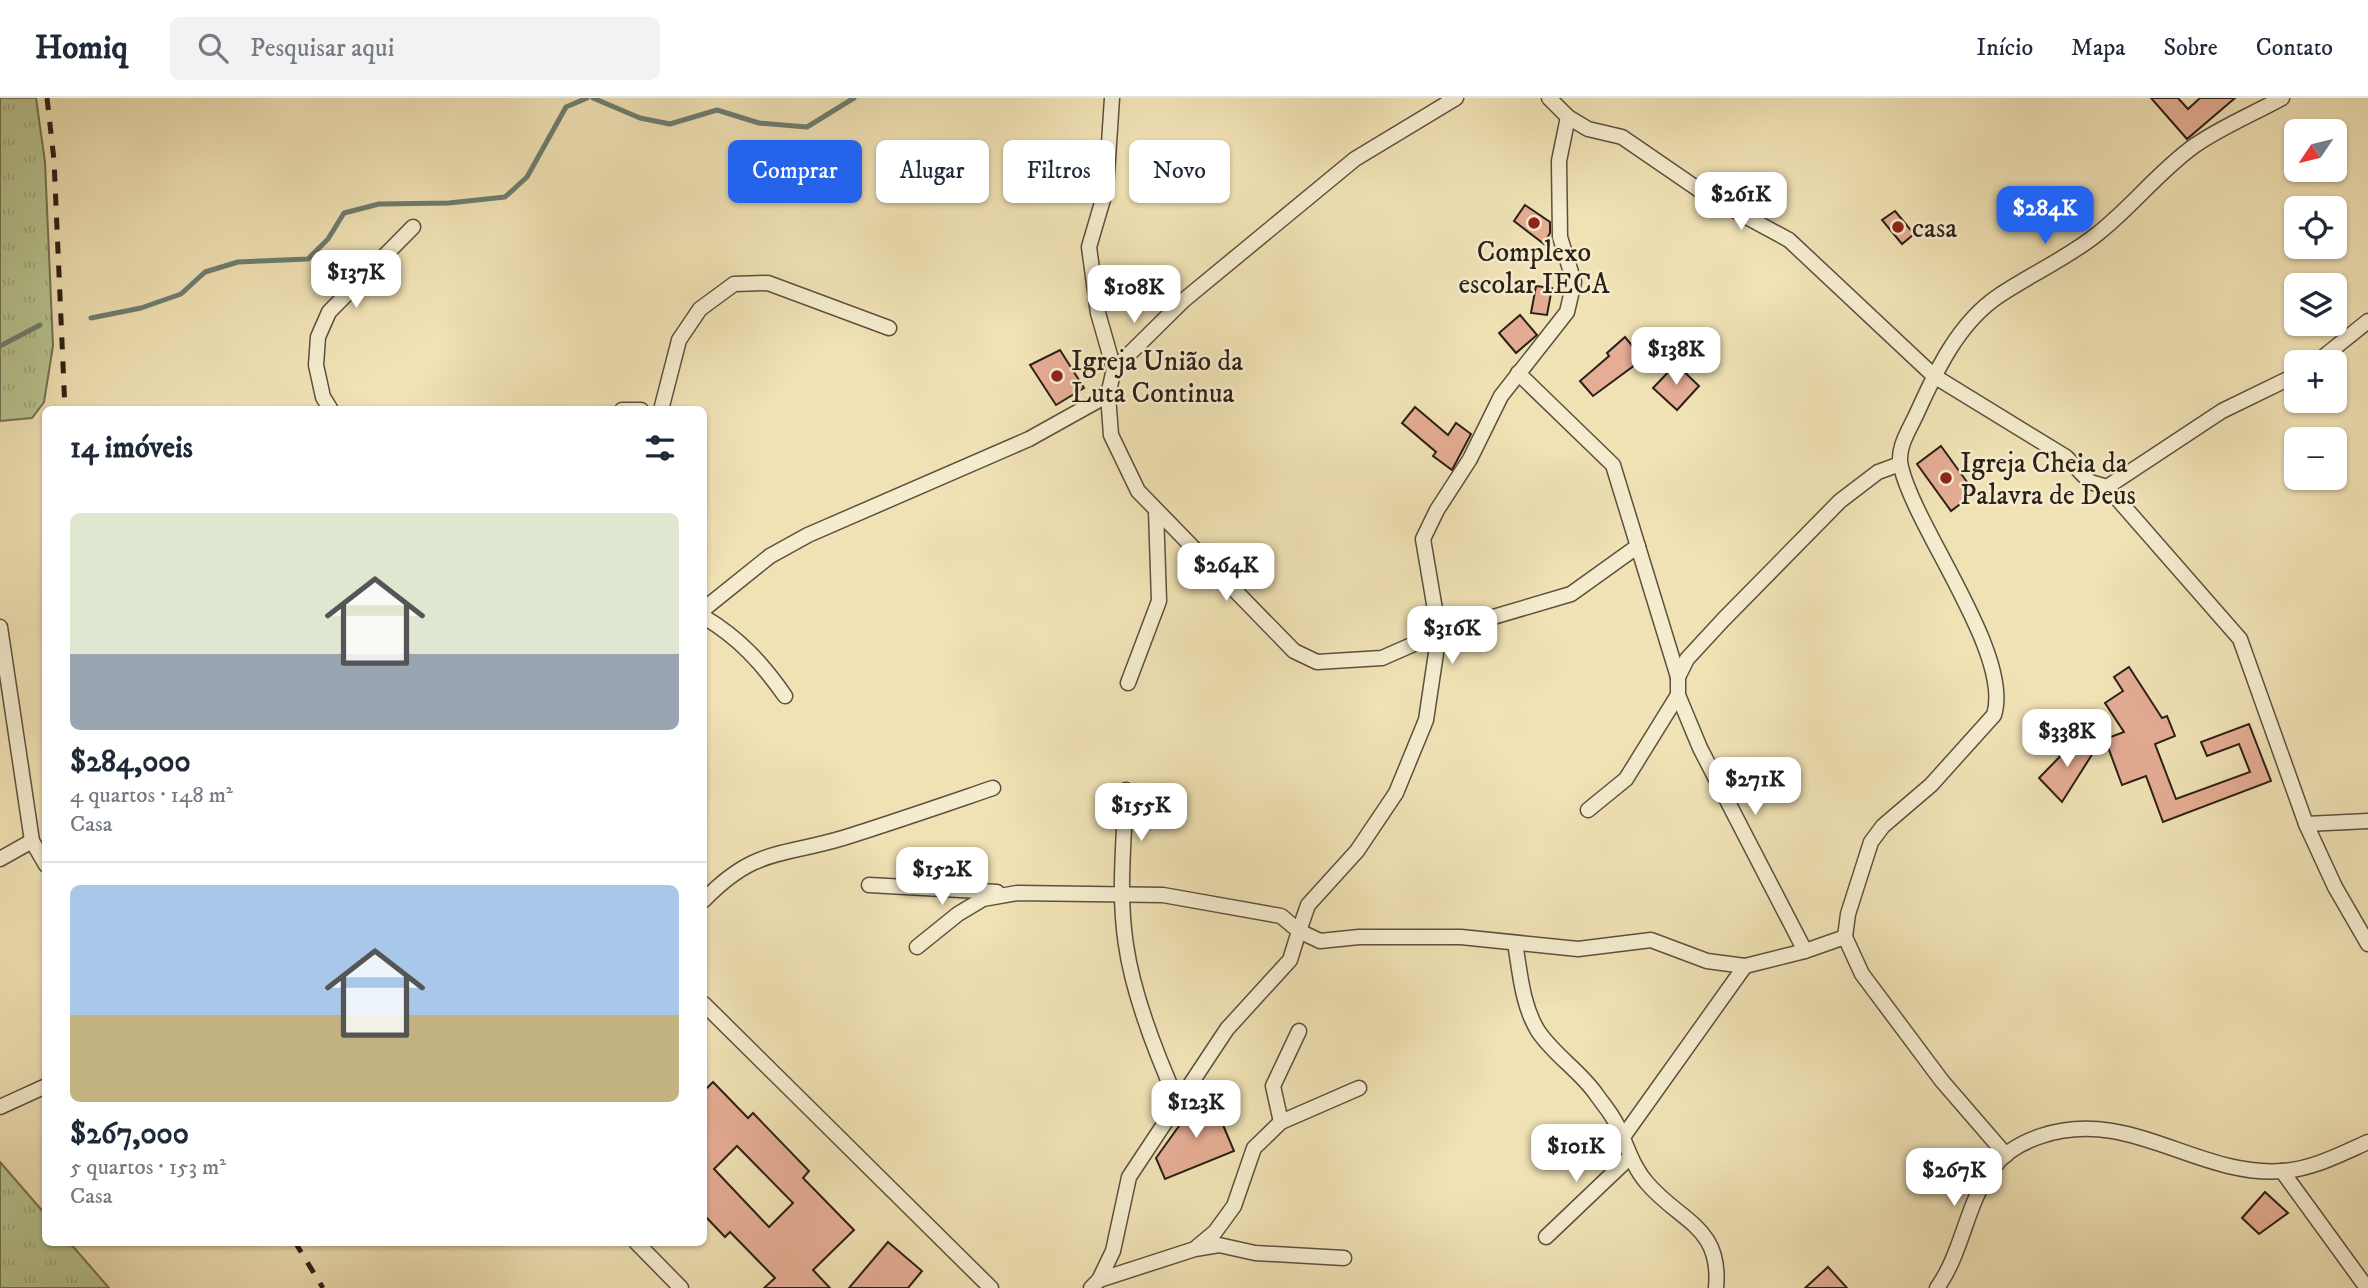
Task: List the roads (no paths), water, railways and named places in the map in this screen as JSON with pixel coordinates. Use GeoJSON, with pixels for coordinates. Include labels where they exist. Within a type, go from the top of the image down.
{"type":"FeatureCollection","features":[{"type":"Feature","properties":{"kind":"street"},"geometry":{"type":"LineString","coordinates":[[1112,98],[1105,189],[1089,247],[1098,313],[1114,369],[1108,395],[1111,435],[1138,491],[1294,651],[1317,662],[1382,658],[1439,633],[1572,594],[1638,546]]}},
{"type":"Feature","properties":{"kind":"street"},"geometry":{"type":"LineString","coordinates":[[1114,369],[1184,300],[1355,159],[1456,98]]}},
{"type":"Feature","properties":{"kind":"street"},"geometry":{"type":"LineString","coordinates":[[1549,98],[1568,117],[1588,130],[1622,136],[1708,196],[1789,240],[1934,376],[2066,457],[2090,482],[2108,487],[2240,639],[2306,824],[2335,887],[2368,944]]}},
{"type":"Feature","properties":{"kind":"street"},"geometry":{"type":"LineString","coordinates":[[2006,1155],[1942,1081],[1862,975],[1845,937],[1848,914],[1871,842],[1883,826],[1931,785],[1994,715],[1998,701],[1998,685],[1989,659],[1900,464],[1900,452],[1934,376],[1959,335],[1995,298],[2096,235],[2195,145],[2282,98]]}},
{"type":"Feature","properties":{"kind":"street"},"geometry":{"type":"LineString","coordinates":[[1099,1285],[1113,1251],[1129,1177],[1227,1029],[1290,960],[1308,905],[1357,851],[1396,793],[1426,720],[1439,633],[1423,539],[1437,510],[1470,459],[1501,396],[1567,312],[1574,282],[1560,237],[1559,160],[1568,117]]}},
{"type":"Feature","properties":{"kind":"street"},"geometry":{"type":"LineString","coordinates":[[329,406],[323,397],[316,365],[318,337],[330,312],[413,227]]}},
{"type":"Feature","properties":{"kind":"street"},"geometry":{"type":"LineString","coordinates":[[662,406],[679,340],[700,309],[734,284],[768,283],[889,328]]}},
{"type":"Feature","properties":{"kind":"street"},"geometry":{"type":"LineString","coordinates":[[2331,350],[2368,321]]}},
{"type":"Feature","properties":{"kind":"street"},"geometry":{"type":"LineString","coordinates":[[1518,373],[1614,465],[1678,677],[1678,695],[1700,748],[1805,951]]}},
{"type":"Feature","properties":{"kind":"street"},"geometry":{"type":"LineString","coordinates":[[2108,487],[2222,411],[2284,381]]}},
{"type":"Feature","properties":{"kind":"street"},"geometry":{"type":"LineString","coordinates":[[707,607],[770,556],[808,535],[1030,439],[1108,395]]}},
{"type":"Feature","properties":{"kind":"street"},"geometry":{"type":"LineString","coordinates":[[1678,677],[1688,659],[1714,630],[1840,500],[1878,472],[1900,464]]}},
{"type":"Feature","properties":{"kind":"street"},"geometry":{"type":"LineString","coordinates":[[1128,683],[1159,601],[1156,510]]}},
{"type":"Feature","properties":{"kind":"street"},"geometry":{"type":"LineString","coordinates":[[707,619],[726,630],[759,659],[785,696]]}},
{"type":"Feature","properties":{"kind":"street"},"geometry":{"type":"LineString","coordinates":[[0,627],[32,841],[42,858]]}},
{"type":"Feature","properties":{"kind":"street"},"geometry":{"type":"LineString","coordinates":[[1588,810],[1626,779],[1678,695]]}},
{"type":"Feature","properties":{"kind":"street"},"geometry":{"type":"LineString","coordinates":[[707,897],[729,875],[761,857],[841,838],[993,788]]}},
{"type":"Feature","properties":{"kind":"street"},"geometry":{"type":"LineString","coordinates":[[1126,790],[1122,896],[1126,947],[1157,1054],[1178,1103]]}},
{"type":"Feature","properties":{"kind":"street"},"geometry":{"type":"LineString","coordinates":[[2306,824],[2368,821]]}},
{"type":"Feature","properties":{"kind":"street"},"geometry":{"type":"LineString","coordinates":[[0,859],[32,841]]}},
{"type":"Feature","properties":{"kind":"street"},"geometry":{"type":"LineString","coordinates":[[869,885],[1017,893],[1163,895],[1281,916],[1299,931],[1320,941],[1359,937],[1448,937],[1578,949],[1651,940],[1707,961],[1745,966],[1805,951],[1845,937]]}},
{"type":"Feature","properties":{"kind":"street"},"geometry":{"type":"LineString","coordinates":[[917,947],[958,914],[983,900],[1017,893]]}},
{"type":"Feature","properties":{"kind":"street"},"geometry":{"type":"LineString","coordinates":[[1515,943],[1525,1003],[1538,1030],[1591,1086],[1646,1182],[1699,1228],[1713,1247],[1718,1268],[1716,1288]]}},
{"type":"Feature","properties":{"kind":"street"},"geometry":{"type":"LineString","coordinates":[[1623,1138],[1745,966]]}},
{"type":"Feature","properties":{"kind":"street"},"geometry":{"type":"LineString","coordinates":[[707,1007],[991,1288]]}},
{"type":"Feature","properties":{"kind":"street"},"geometry":{"type":"LineString","coordinates":[[1281,1122],[1273,1086],[1299,1031]]}},
{"type":"Feature","properties":{"kind":"street"},"geometry":{"type":"LineString","coordinates":[[0,1107],[42,1088]]}},
{"type":"Feature","properties":{"kind":"street"},"geometry":{"type":"LineString","coordinates":[[1195,1249],[1215,1232],[1234,1206],[1254,1148],[1281,1122],[1359,1088]]}},
{"type":"Feature","properties":{"kind":"street"},"geometry":{"type":"LineString","coordinates":[[1937,1288],[1959,1244],[1984,1181],[2006,1155],[2028,1140],[2055,1131],[2094,1126],[2138,1136],[2225,1164],[2282,1171],[2313,1166],[2368,1142]]}},
{"type":"Feature","properties":{"kind":"street"},"geometry":{"type":"LineString","coordinates":[[1546,1237],[1630,1157]]}},
{"type":"Feature","properties":{"kind":"street"},"geometry":{"type":"LineString","coordinates":[[2282,1171],[2367,1288]]}},
{"type":"Feature","properties":{"kind":"street"},"geometry":{"type":"LineString","coordinates":[[1099,1285],[1195,1249],[1219,1245],[1255,1252],[1344,1258]]}},
{"type":"Feature","properties":{"kind":"street"},"geometry":{"type":"LineString","coordinates":[[640,1246],[681,1288]]}},
{"type":"Feature","properties":{"kind":"waterway"},"geometry":{"type":"LineString","coordinates":[[91,318],[141,308],[181,294],[205,272],[238,262],[308,259],[328,239],[344,213],[379,204],[449,203],[505,197],[527,177],[566,107],[587,98]]}},
{"type":"Feature","properties":{"kind":"waterway"},"geometry":{"type":"LineString","coordinates":[[593,98],[640,118],[670,124],[717,110],[759,123],[807,127],[854,98]]}},
{"type":"Feature","properties":{"kind":"waterway"},"geometry":{"type":"LineString","coordinates":[[0,346],[40,325]]}},
{"type":"Feature","properties":{"kind":"railway"},"geometry":{"type":"LineString","coordinates":[[47,98],[54,160],[65,406]]}},
{"type":"Feature","properties":{"kind":"railway"},"geometry":{"type":"LineString","coordinates":[[297,1246],[323,1288]]}},
{"type":"Feature","properties":{"kind":"place","name":"Complexo escolar IECA"},"geometry":{"type":"Point","coordinates":[1534,223]}},
{"type":"Feature","properties":{"kind":"place","name":"casa"},"geometry":{"type":"Point","coordinates":[1898,227]}},
{"type":"Feature","properties":{"kind":"place","name":"Igreja União da Luta Continua"},"geometry":{"type":"Point","coordinates":[1057,376]}},
{"type":"Feature","properties":{"kind":"place","name":"Igreja Cheia da Palavra de Deus"},"geometry":{"type":"Point","coordinates":[1946,478]}}]}
